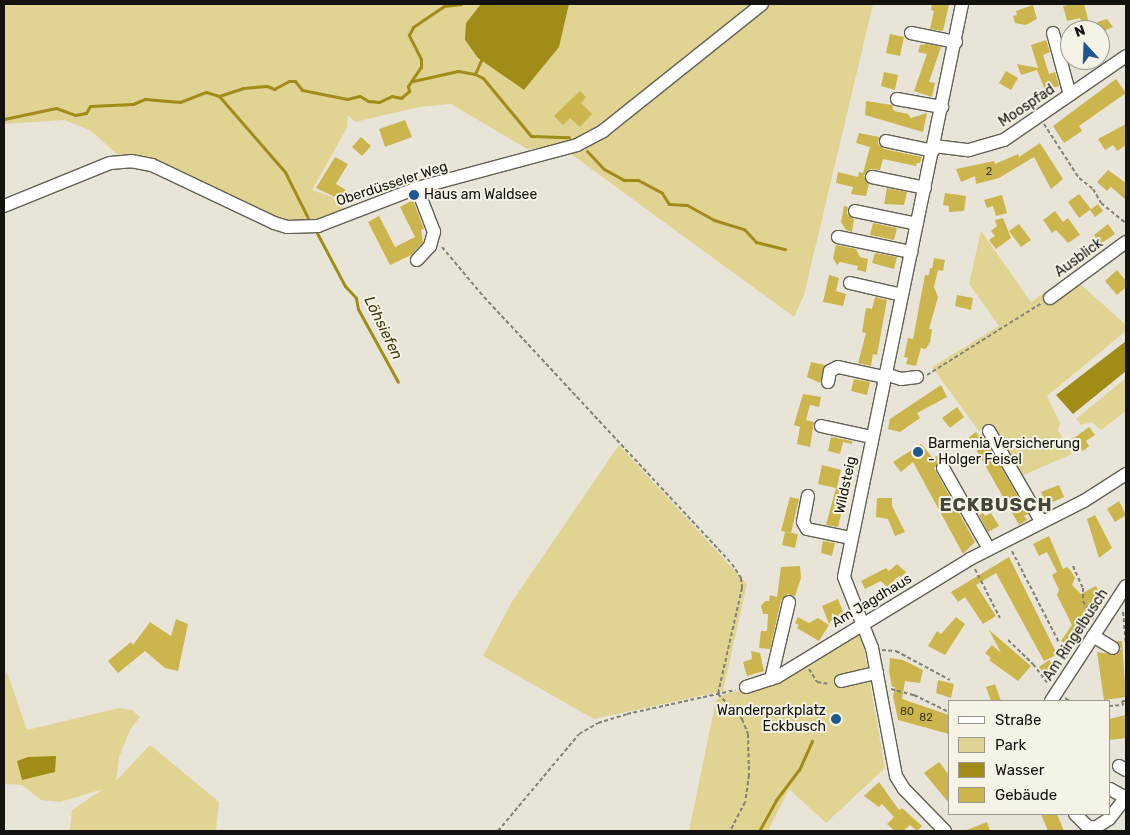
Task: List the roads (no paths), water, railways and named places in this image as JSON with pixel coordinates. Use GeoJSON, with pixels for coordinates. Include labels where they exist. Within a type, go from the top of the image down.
{"type":"FeatureCollection","features":[{"type":"Feature","properties":{"kind":"street","name":"Oberdüsseler Weg"},"geometry":{"type":"LineString","coordinates":[[4,206],[120,161],[152,165],[287,227],[318,226],[418,188],[553,152],[594,136],[762,4]]}},
{"type":"Feature","properties":{"kind":"street","name":"Wildsteig"},"geometry":{"type":"LineString","coordinates":[[945,831],[904,789],[896,776],[872,648],[844,577],[850,538],[956,42],[962,4]]}},
{"type":"Feature","properties":{"kind":"street"},"geometry":{"type":"LineString","coordinates":[[911,33],[956,42]]}},
{"type":"Feature","properties":{"kind":"street"},"geometry":{"type":"LineString","coordinates":[[1053,33],[1070,95]]}},
{"type":"Feature","properties":{"kind":"street","name":"Moospfad"},"geometry":{"type":"LineString","coordinates":[[933,148],[960,151],[992,145],[1039,116],[1126,56]]}},
{"type":"Feature","properties":{"kind":"street"},"geometry":{"type":"LineString","coordinates":[[897,99],[942,107]]}},
{"type":"Feature","properties":{"kind":"street"},"geometry":{"type":"LineString","coordinates":[[886,141],[933,148]]}},
{"type":"Feature","properties":{"kind":"street"},"geometry":{"type":"LineString","coordinates":[[872,177],[925,188]]}},
{"type":"Feature","properties":{"kind":"street"},"geometry":{"type":"LineString","coordinates":[[417,260],[430,246],[434,237],[434,228],[418,188]]}},
{"type":"Feature","properties":{"kind":"street"},"geometry":{"type":"LineString","coordinates":[[855,211],[917,224]]}},
{"type":"Feature","properties":{"kind":"street"},"geometry":{"type":"LineString","coordinates":[[838,237],[911,252]]}},
{"type":"Feature","properties":{"kind":"street","name":"Ausblick"},"geometry":{"type":"LineString","coordinates":[[1050,298],[1126,242]]}},
{"type":"Feature","properties":{"kind":"street"},"geometry":{"type":"LineString","coordinates":[[850,284],[902,295]]}},
{"type":"Feature","properties":{"kind":"street"},"geometry":{"type":"LineString","coordinates":[[828,382],[830,371],[838,366],[901,379],[917,377]]}},
{"type":"Feature","properties":{"kind":"street"},"geometry":{"type":"LineString","coordinates":[[821,426],[871,438]]}},
{"type":"Feature","properties":{"kind":"street"},"geometry":{"type":"LineString","coordinates":[[989,431],[1040,521]]}},
{"type":"Feature","properties":{"kind":"street"},"geometry":{"type":"LineString","coordinates":[[943,468],[989,549]]}},
{"type":"Feature","properties":{"kind":"street","name":"Am Jagdhaus"},"geometry":{"type":"LineString","coordinates":[[746,687],[772,679],[863,626],[970,558],[1040,521],[1084,501],[1126,474]]}},
{"type":"Feature","properties":{"kind":"street"},"geometry":{"type":"LineString","coordinates":[[808,496],[802,522],[807,529],[850,538]]}},
{"type":"Feature","properties":{"kind":"street","name":"Am Ringelbusch"},"geometry":{"type":"LineString","coordinates":[[1054,698],[1123,590]]}},
{"type":"Feature","properties":{"kind":"street"},"geometry":{"type":"LineString","coordinates":[[772,679],[788,602]]}},
{"type":"Feature","properties":{"kind":"street"},"geometry":{"type":"LineString","coordinates":[[1096,631],[1113,648]]}},
{"type":"Feature","properties":{"kind":"street"},"geometry":{"type":"LineString","coordinates":[[835,682],[877,674]]}},
{"type":"Feature","properties":{"kind":"street"},"geometry":{"type":"LineString","coordinates":[[1076,815],[1087,826],[1095,829],[1109,819],[1126,797],[1110,788]]}},
{"type":"Feature","properties":{"kind":"water"},"geometry":{"type":"Polygon","coordinates":[[[481,4],[569,4],[559,47],[524,90],[478,58],[465,40],[466,23],[481,4]]]}},
{"type":"Feature","properties":{"kind":"water"},"geometry":{"type":"Polygon","coordinates":[[[1126,341],[1126,371],[1073,414],[1056,395],[1126,341]]]}},
{"type":"Feature","properties":{"kind":"water"},"geometry":{"type":"Polygon","coordinates":[[[56,756],[55,772],[22,780],[17,761],[28,757],[56,756]]]}},
{"type":"Feature","properties":{"kind":"waterway"},"geometry":{"type":"LineString","coordinates":[[4,119],[56,108],[75,115],[86,113],[90,106],[133,104],[145,99],[180,102],[206,92],[219,96],[243,88],[267,86],[274,89],[289,81],[295,81],[302,90],[347,99],[360,96],[368,101],[379,102],[392,96],[401,98],[409,91],[408,86],[421,67],[421,59],[409,35],[413,27],[444,6],[461,4]]}},
{"type":"Feature","properties":{"kind":"waterway"},"geometry":{"type":"LineString","coordinates":[[413,81],[458,71],[475,74],[482,58]]}},
{"type":"Feature","properties":{"kind":"waterway"},"geometry":{"type":"LineString","coordinates":[[475,74],[483,78],[531,136],[569,137]]}},
{"type":"Feature","properties":{"kind":"waterway","name":"Löhsiefen"},"geometry":{"type":"LineString","coordinates":[[219,96],[285,172],[308,218]]}},
{"type":"Feature","properties":{"kind":"waterway"},"geometry":{"type":"LineString","coordinates":[[587,151],[604,169],[624,180],[638,180],[662,193],[669,204],[687,205],[714,220],[744,229],[756,242],[785,249]]}},
{"type":"Feature","properties":{"kind":"waterway","name":"Löhsiefen"},"geometry":{"type":"LineString","coordinates":[[317,233],[345,286],[356,298],[358,309],[398,382]]}},
{"type":"Feature","properties":{"kind":"waterway"},"geometry":{"type":"LineString","coordinates":[[759,831],[776,800],[799,770],[812,741]]}},
{"type":"Feature","properties":{"kind":"place","name":"Haus am Waldsee"},"geometry":{"type":"Point","coordinates":[414,195]}},
{"type":"Feature","properties":{"kind":"place","name":"Barmenia Versicherung - Holger Feisel"},"geometry":{"type":"Point","coordinates":[918,452]}},
{"type":"Feature","properties":{"kind":"place","name":"Wanderparkplatz Eckbusch"},"geometry":{"type":"Point","coordinates":[836,719]}},
{"type":"Feature","properties":{"kind":"district","name":"ECKBUSCH"},"geometry":{"type":"Point","coordinates":[996,505]}}]}
